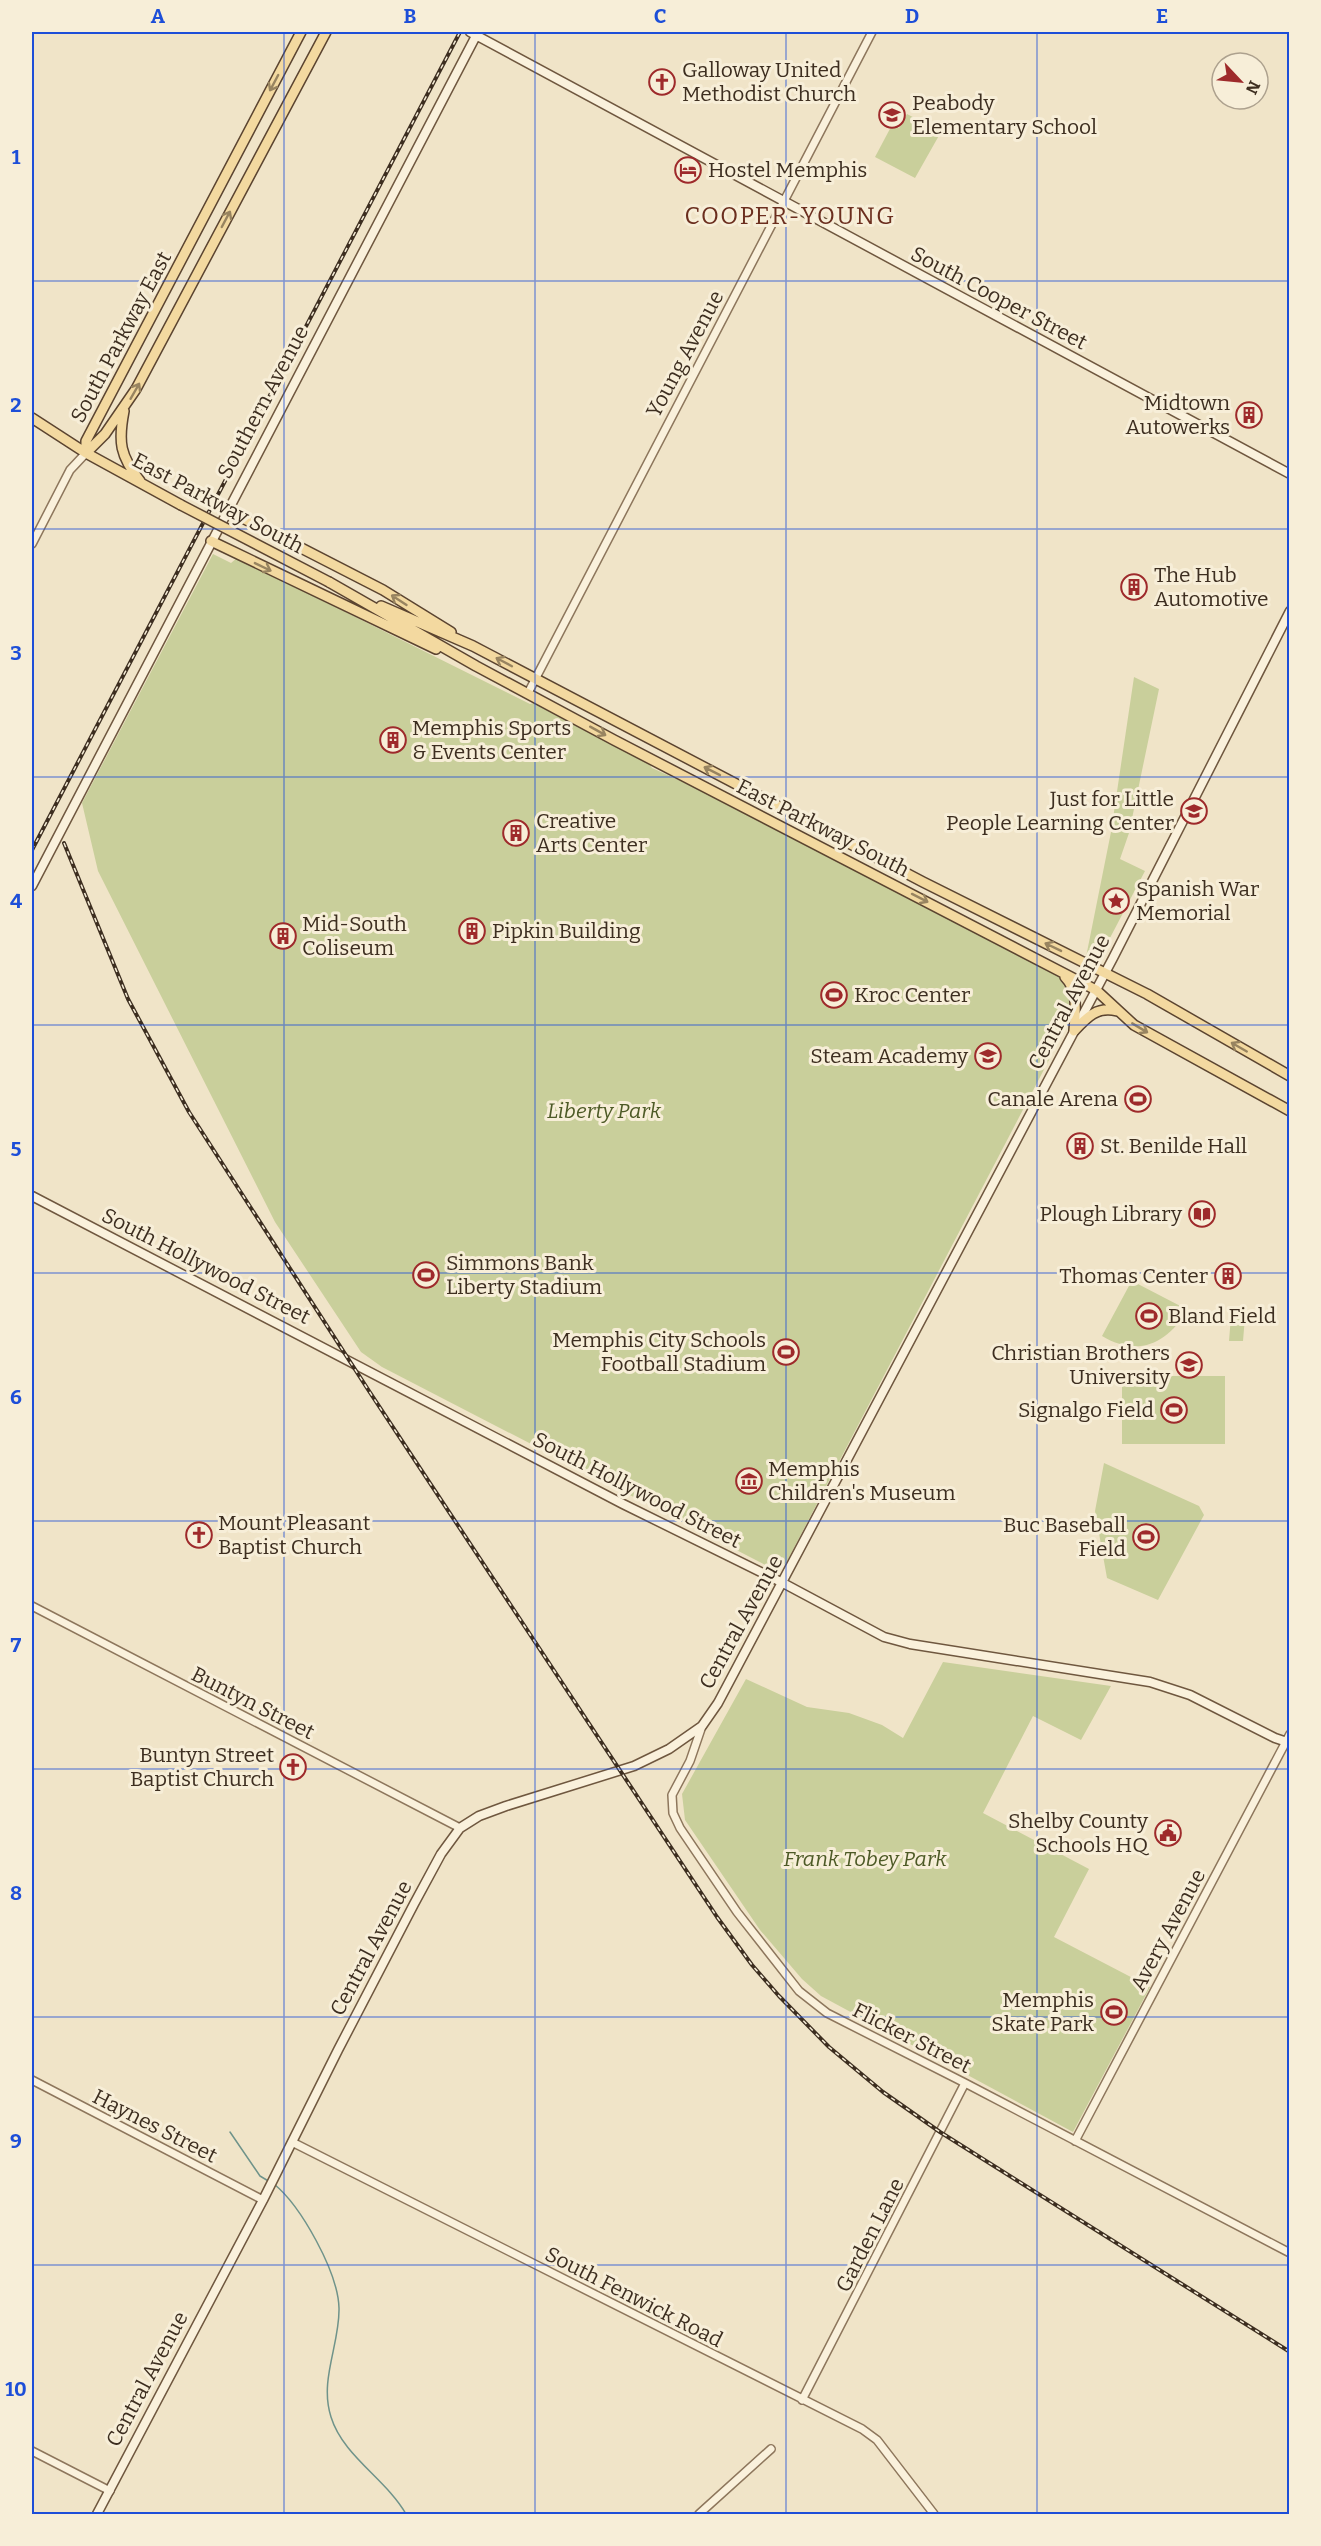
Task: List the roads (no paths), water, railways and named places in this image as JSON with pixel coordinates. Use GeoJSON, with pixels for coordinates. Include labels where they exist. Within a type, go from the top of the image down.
{"type":"FeatureCollection","features":[{"type":"Feature","properties":{"kind":"main road","name":"South Parkway East"},"geometry":{"type":"LineString","coordinates":[[86,453],[86,441],[301,32]]}},
{"type":"Feature","properties":{"kind":"main road","name":"South Parkway East"},"geometry":{"type":"LineString","coordinates":[[86,453],[105,434],[125,408],[326,32]]}},
{"type":"Feature","properties":{"kind":"main road","name":"South Cooper Street"},"geometry":{"type":"LineString","coordinates":[[475,33],[786,200],[866,247],[1290,474]]}},
{"type":"Feature","properties":{"kind":"main road","name":"Southern Avenue"},"geometry":{"type":"LineString","coordinates":[[32,886],[475,33]]}},
{"type":"Feature","properties":{"kind":"main road"},"geometry":{"type":"LineString","coordinates":[[186,252],[204,261]]}},
{"type":"Feature","properties":{"kind":"main road"},"geometry":{"type":"LineString","coordinates":[[125,408],[121,425],[122,451],[126,462],[143,486]]}},
{"type":"Feature","properties":{"kind":"main road","name":"East Parkway South"},"geometry":{"type":"LineString","coordinates":[[32,418],[143,486],[331,584],[476,666],[1096,990],[1134,1024],[1290,1111]]}},
{"type":"Feature","properties":{"kind":"main road"},"geometry":{"type":"LineString","coordinates":[[226,510],[383,590],[473,646]]}},
{"type":"Feature","properties":{"kind":"main road"},"geometry":{"type":"LineString","coordinates":[[211,541],[406,636],[476,666]]}},
{"type":"Feature","properties":{"kind":"main road","name":"East Parkway South"},"geometry":{"type":"LineString","coordinates":[[331,584],[473,646],[951,897],[1106,972],[1290,1076]]}},
{"type":"Feature","properties":{"kind":"main road","name":"Central Avenue"},"geometry":{"type":"LineString","coordinates":[[97,2514],[263,2200],[414,1904],[441,1854],[460,1828],[479,1816],[506,1806],[634,1766],[669,1749],[702,1726],[718,1703],[1106,972],[1290,611]]}},
{"type":"Feature","properties":{"kind":"main road"},"geometry":{"type":"LineString","coordinates":[[1060,971],[1073,985],[1074,1031]]}},
{"type":"Feature","properties":{"kind":"main road"},"geometry":{"type":"LineString","coordinates":[[1074,1031],[1087,1018],[1101,1009],[1120,1012]]}},
{"type":"Feature","properties":{"kind":"main road","name":"South Hollywood Street"},"geometry":{"type":"LineString","coordinates":[[32,1196],[884,1637],[910,1644],[1150,1682],[1190,1695],[1288,1740]]}},
{"type":"Feature","properties":{"kind":"street","name":"Young Avenue"},"geometry":{"type":"LineString","coordinates":[[528,693],[872,32]]}},
{"type":"Feature","properties":{"kind":"street"},"geometry":{"type":"LineString","coordinates":[[32,544],[70,470],[86,453]]}},
{"type":"Feature","properties":{"kind":"street","name":"Buntyn Street"},"geometry":{"type":"LineString","coordinates":[[32,1606],[460,1828]]}},
{"type":"Feature","properties":{"kind":"street","name":"Flicker Street"},"geometry":{"type":"LineString","coordinates":[[702,1726],[690,1761],[672,1795],[673,1813],[680,1828],[737,1912],[799,1990],[826,2013],[1290,2253]]}},
{"type":"Feature","properties":{"kind":"street","name":"Avery Avenue"},"geometry":{"type":"LineString","coordinates":[[1075,2141],[1288,1740]]}},
{"type":"Feature","properties":{"kind":"street","name":"Haynes Street"},"geometry":{"type":"LineString","coordinates":[[32,2080],[263,2200]]}},
{"type":"Feature","properties":{"kind":"street","name":"Garden Lane"},"geometry":{"type":"LineString","coordinates":[[802,2400],[965,2083]]}},
{"type":"Feature","properties":{"kind":"street","name":"South Fenwick Road"},"geometry":{"type":"LineString","coordinates":[[292,2142],[802,2400],[862,2428],[877,2440],[934,2514]]}},
{"type":"Feature","properties":{"kind":"street"},"geometry":{"type":"LineString","coordinates":[[699,2514],[771,2449]]}},
{"type":"Feature","properties":{"kind":"street"},"geometry":{"type":"LineString","coordinates":[[32,2451],[110,2491]]}},
{"type":"Feature","properties":{"kind":"waterway"},"geometry":{"type":"LineString","coordinates":[[230,2132],[260,2176],[270,2182]]}},
{"type":"Feature","properties":{"kind":"waterway"},"geometry":{"type":"LineString","coordinates":[[274,2184],[285,2194],[306,2223],[325,2259],[337,2293],[338,2322],[327,2389],[331,2417],[345,2444],[398,2501],[406,2514]]}},
{"type":"Feature","properties":{"kind":"railway"},"geometry":{"type":"LineString","coordinates":[[32,850],[460,32]]}},
{"type":"Feature","properties":{"kind":"railway"},"geometry":{"type":"LineString","coordinates":[[64,843],[128,999],[189,1112],[369,1391],[717,1917],[752,1965],[829,2047],[883,2092],[940,2132],[1290,2352]]}},
{"type":"Feature","properties":{"kind":"place","name":"Galloway United Methodist Church"},"geometry":{"type":"Point","coordinates":[662,82]}},
{"type":"Feature","properties":{"kind":"place","name":"Peabody Elementary School"},"geometry":{"type":"Point","coordinates":[892,115]}},
{"type":"Feature","properties":{"kind":"place","name":"Hostel Memphis"},"geometry":{"type":"Point","coordinates":[688,170]}},
{"type":"Feature","properties":{"kind":"place","name":"Midtown Autowerks"},"geometry":{"type":"Point","coordinates":[1249,415]}},
{"type":"Feature","properties":{"kind":"place","name":"The Hub Automotive"},"geometry":{"type":"Point","coordinates":[1134,587]}},
{"type":"Feature","properties":{"kind":"place","name":"Memphis Sports & Events Center"},"geometry":{"type":"Point","coordinates":[393,740]}},
{"type":"Feature","properties":{"kind":"place","name":"Just for Little People Learning Center"},"geometry":{"type":"Point","coordinates":[1194,811]}},
{"type":"Feature","properties":{"kind":"place","name":"Creative Arts Center"},"geometry":{"type":"Point","coordinates":[516,833]}},
{"type":"Feature","properties":{"kind":"place","name":"Spanish War Memorial"},"geometry":{"type":"Point","coordinates":[1116,901]}},
{"type":"Feature","properties":{"kind":"place","name":"Pipkin Building"},"geometry":{"type":"Point","coordinates":[472,931]}},
{"type":"Feature","properties":{"kind":"place","name":"Mid-South Coliseum"},"geometry":{"type":"Point","coordinates":[283,936]}},
{"type":"Feature","properties":{"kind":"place","name":"Kroc Center"},"geometry":{"type":"Point","coordinates":[834,995]}},
{"type":"Feature","properties":{"kind":"place","name":"Steam Academy"},"geometry":{"type":"Point","coordinates":[988,1056]}},
{"type":"Feature","properties":{"kind":"place","name":"Canale Arena"},"geometry":{"type":"Point","coordinates":[1138,1099]}},
{"type":"Feature","properties":{"kind":"place","name":"St. Benilde Hall"},"geometry":{"type":"Point","coordinates":[1080,1146]}},
{"type":"Feature","properties":{"kind":"place","name":"Plough Library"},"geometry":{"type":"Point","coordinates":[1202,1214]}},
{"type":"Feature","properties":{"kind":"place","name":"Simmons Bank Liberty Stadium"},"geometry":{"type":"Point","coordinates":[426,1275]}},
{"type":"Feature","properties":{"kind":"place","name":"Thomas Center"},"geometry":{"type":"Point","coordinates":[1228,1276]}},
{"type":"Feature","properties":{"kind":"place","name":"Bland Field"},"geometry":{"type":"Point","coordinates":[1149,1316]}},
{"type":"Feature","properties":{"kind":"place","name":"Memphis City Schools Football Stadium"},"geometry":{"type":"Point","coordinates":[786,1352]}},
{"type":"Feature","properties":{"kind":"place","name":"Christian Brothers University"},"geometry":{"type":"Point","coordinates":[1189,1365]}},
{"type":"Feature","properties":{"kind":"place","name":"Signalgo Field"},"geometry":{"type":"Point","coordinates":[1174,1410]}},
{"type":"Feature","properties":{"kind":"place","name":"Memphis Children's Museum"},"geometry":{"type":"Point","coordinates":[749,1481]}},
{"type":"Feature","properties":{"kind":"place","name":"Mount Pleasant Baptist Church"},"geometry":{"type":"Point","coordinates":[199,1535]}},
{"type":"Feature","properties":{"kind":"place","name":"Buc Baseball Field"},"geometry":{"type":"Point","coordinates":[1146,1537]}},
{"type":"Feature","properties":{"kind":"place","name":"Buntyn Street Baptist Church"},"geometry":{"type":"Point","coordinates":[293,1767]}},
{"type":"Feature","properties":{"kind":"place","name":"Shelby County Schools HQ"},"geometry":{"type":"Point","coordinates":[1168,1833]}},
{"type":"Feature","properties":{"kind":"place","name":"Memphis Skate Park"},"geometry":{"type":"Point","coordinates":[1114,2012]}},
{"type":"Feature","properties":{"kind":"district","name":"COOPER-YOUNG"},"geometry":{"type":"Point","coordinates":[790,216]}},
{"type":"Feature","properties":{"kind":"park label","name":"Liberty Park"},"geometry":{"type":"Point","coordinates":[604,1111]}},
{"type":"Feature","properties":{"kind":"park label","name":"Frank Tobey Park"},"geometry":{"type":"Point","coordinates":[865,1859]}}]}
